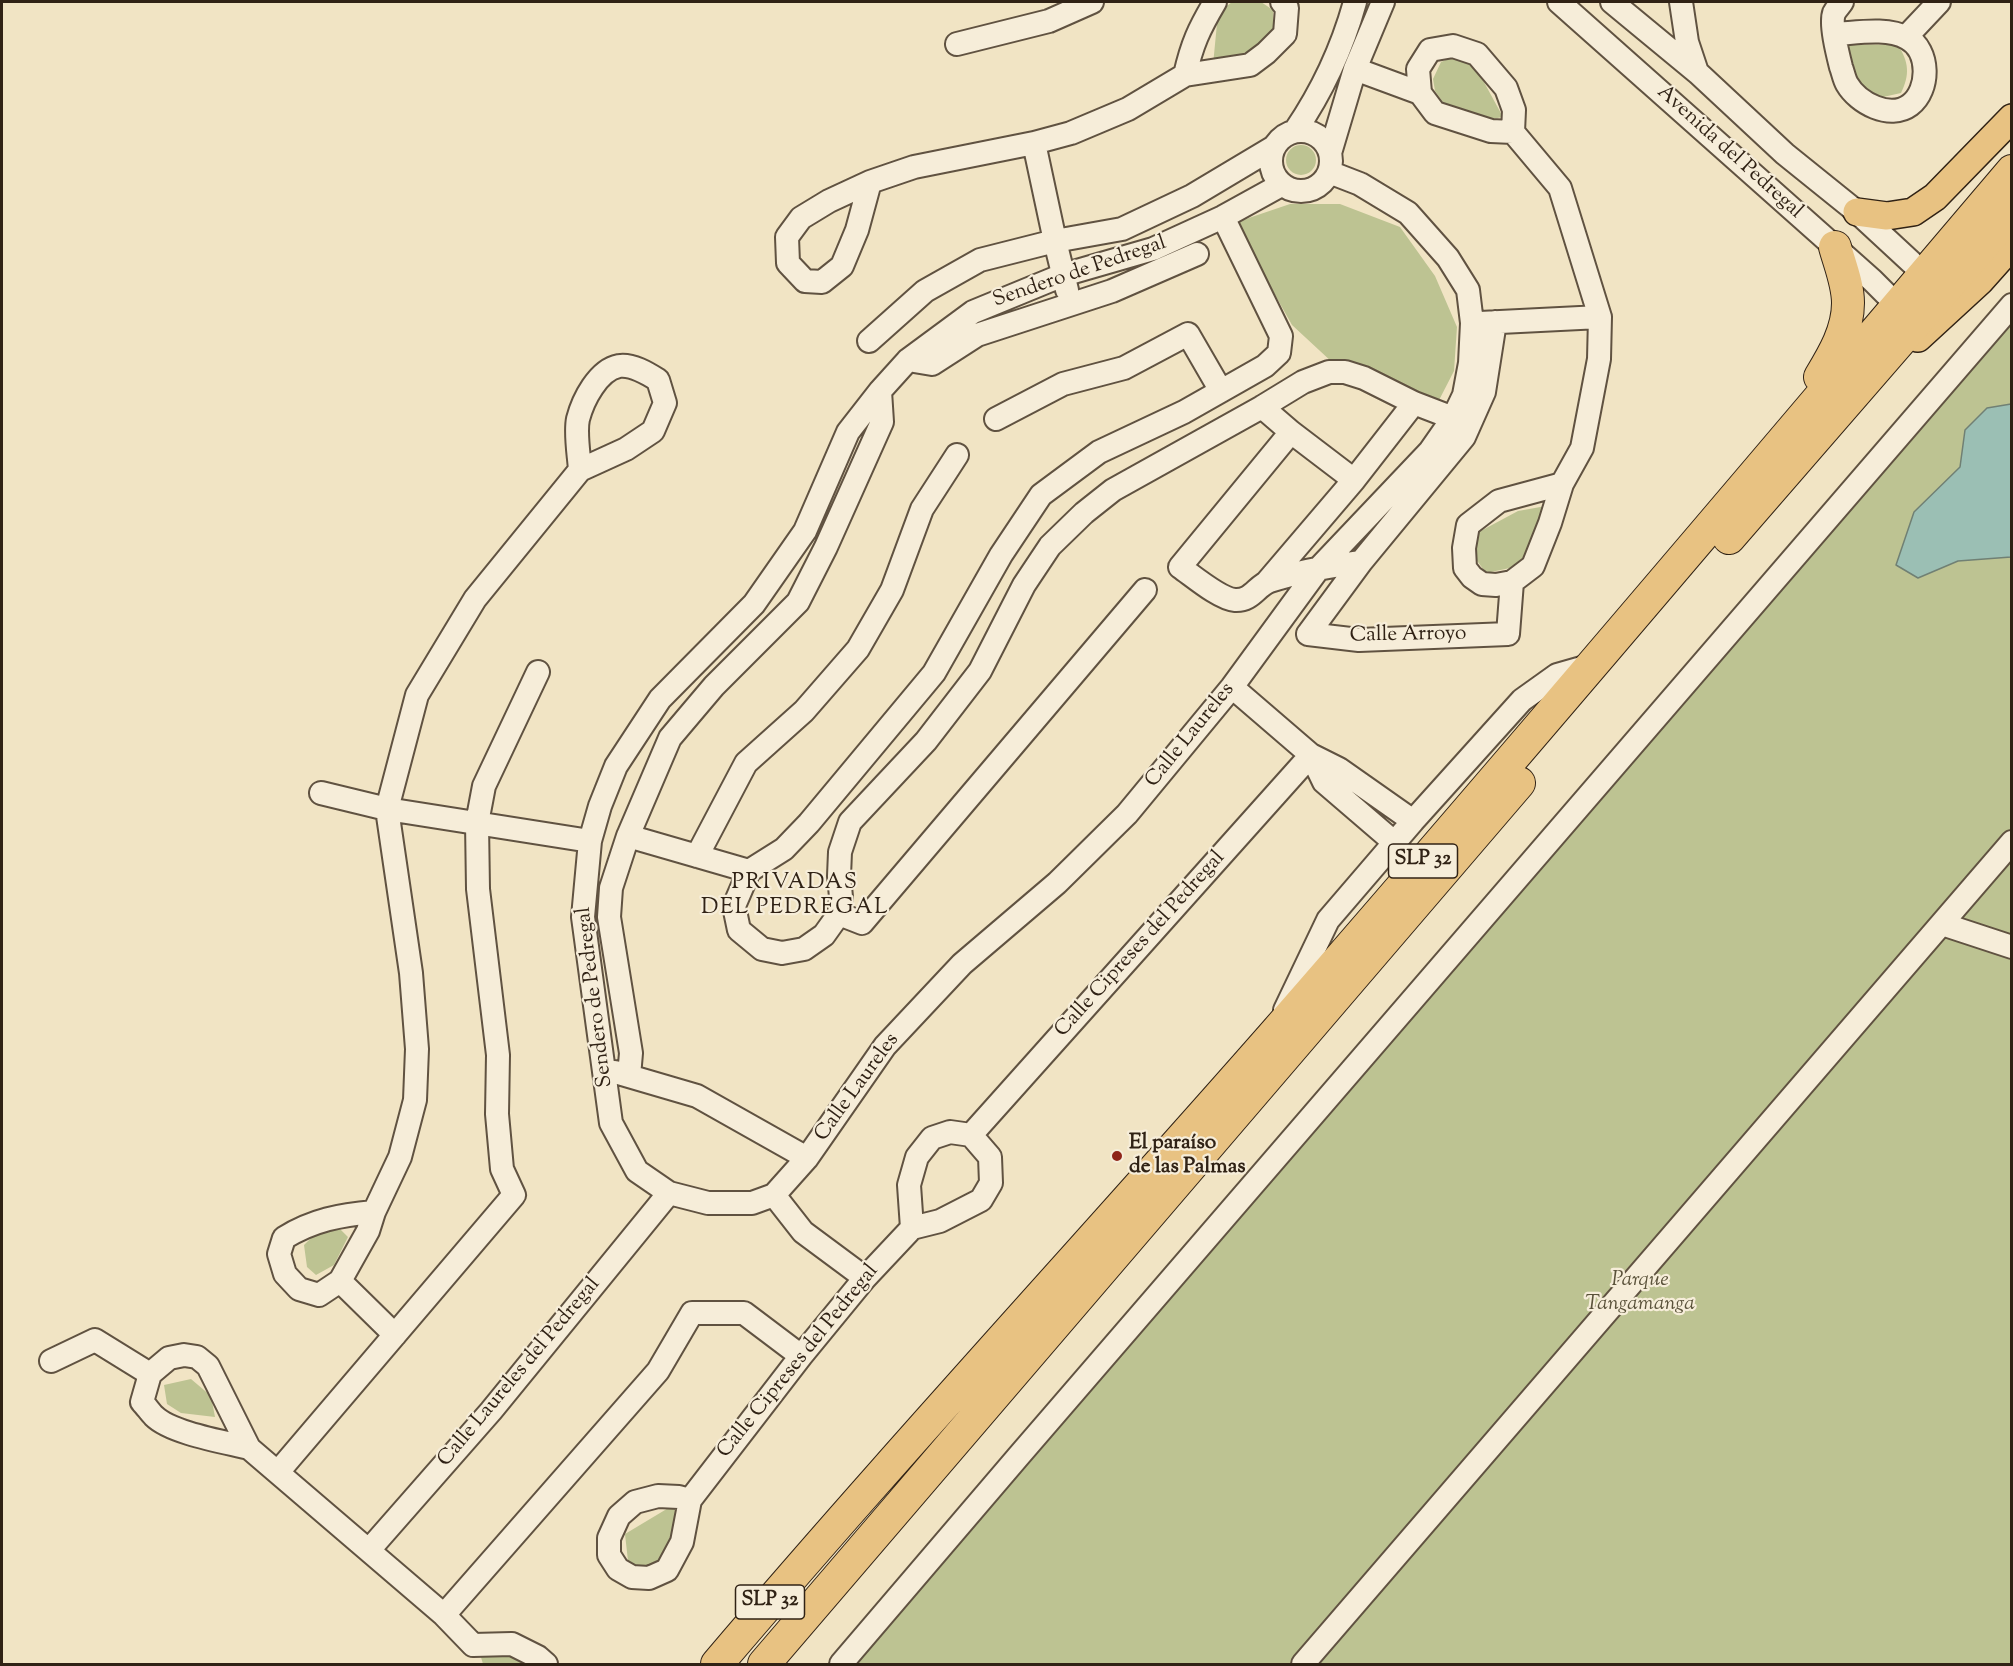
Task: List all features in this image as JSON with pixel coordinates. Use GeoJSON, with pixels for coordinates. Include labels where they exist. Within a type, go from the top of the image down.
{"type":"FeatureCollection","features":[{"type":"Feature","properties":{"kind":"highway","name":"SLP 32"},"geometry":{"type":"LineString","coordinates":[[717,1665],[823,1539],[1273,1035],[1592,665],[2012,171]]}},
{"type":"Feature","properties":{"kind":"highway","name":"SLP 32"},"geometry":{"type":"LineString","coordinates":[[764,1665],[1836,414],[2012,212]]}},
{"type":"Feature","properties":{"kind":"highway"},"geometry":{"type":"LineString","coordinates":[[1780,445],[1841,338],[1848,302],[1846,285],[1835,247]]}},
{"type":"Feature","properties":{"kind":"main road"},"geometry":{"type":"LineString","coordinates":[[1857,212],[1887,216],[1913,212],[1935,197],[2012,118]]}},
{"type":"Feature","properties":{"kind":"main road"},"geometry":{"type":"LineString","coordinates":[[1836,414],[1980,280],[2012,245]]}},
{"type":"Feature","properties":{"kind":"street"},"geometry":{"type":"LineString","coordinates":[[957,44],[1049,21],[1092,2]]}},
{"type":"Feature","properties":{"kind":"street"},"geometry":{"type":"LineString","coordinates":[[1185,75],[1192,46],[1215,2]]}},
{"type":"Feature","properties":{"kind":"street"},"geometry":{"type":"LineString","coordinates":[[870,182],[857,230],[842,266],[822,282],[805,281],[788,263],[787,237],[801,218],[829,201],[870,182],[914,167],[1034,143],[1071,133],[1128,109],[1185,75],[1250,64],[1266,53],[1285,34],[1287,8],[1282,2]]}},
{"type":"Feature","properties":{"kind":"street"},"geometry":{"type":"LineString","coordinates":[[1274,147],[1270,160],[1273,174],[1281,185],[1294,191],[1309,191],[1321,184],[1330,162],[1355,69],[1357,33],[1355,2]]}},
{"type":"Feature","properties":{"kind":"street"},"geometry":{"type":"LineString","coordinates":[[1295,131],[1357,33],[1383,2]]}},
{"type":"Feature","properties":{"kind":"street","name":"Avenida del Pedregal"},"geometry":{"type":"LineString","coordinates":[[1559,2],[1835,247],[1898,306]]}},
{"type":"Feature","properties":{"kind":"street","name":"Avenida del Pedregal"},"geometry":{"type":"LineString","coordinates":[[1612,2],[1698,74],[1785,154],[1857,212],[1924,274]]}},
{"type":"Feature","properties":{"kind":"street"},"geometry":{"type":"LineString","coordinates":[[1681,2],[1687,42],[1698,74]]}},
{"type":"Feature","properties":{"kind":"street"},"geometry":{"type":"LineString","coordinates":[[1834,34],[1869,32],[1906,37],[1915,44],[1924,64],[1925,78],[1918,95],[1910,105],[1889,111],[1880,109],[1863,101],[1847,84],[1834,34],[1833,14],[1842,2]]}},
{"type":"Feature","properties":{"kind":"street"},"geometry":{"type":"LineString","coordinates":[[1906,37],[1939,2]]}},
{"type":"Feature","properties":{"kind":"street"},"geometry":{"type":"LineString","coordinates":[[1513,132],[1491,131],[1435,114],[1420,93],[1418,69],[1430,50],[1453,46],[1477,54],[1506,88],[1514,110],[1513,132],[1560,188],[1600,316],[1599,359],[1582,448],[1562,484],[1533,566],[1512,582],[1496,585],[1482,584],[1472,578],[1465,568],[1464,548],[1468,525],[1499,501],[1562,484]]}},
{"type":"Feature","properties":{"kind":"street"},"geometry":{"type":"LineString","coordinates":[[1355,69],[1420,93]]}},
{"type":"Feature","properties":{"kind":"street"},"geometry":{"type":"LineString","coordinates":[[868,341],[925,291],[980,260],[1122,229],[1192,196],[1274,147],[1283,136],[1295,131],[1310,132],[1323,140],[1330,162]]}},
{"type":"Feature","properties":{"kind":"street"},"geometry":{"type":"LineString","coordinates":[[1034,143],[1070,303]]}},
{"type":"Feature","properties":{"kind":"street"},"geometry":{"type":"LineString","coordinates":[[1761,182],[1785,154]]}},
{"type":"Feature","properties":{"kind":"street","name":"Calle Laureles"},"geometry":{"type":"LineString","coordinates":[[774,1195],[807,1158],[885,1046],[962,964],[1057,883],[1127,814],[1232,687],[1319,568],[1430,451],[1459,428],[1470,363],[1472,323],[1468,290],[1448,258],[1408,213],[1360,184],[1330,162]]}},
{"type":"Feature","properties":{"kind":"street","name":"Sendero de Pedregal"},"geometry":{"type":"LineString","coordinates":[[669,1193],[637,1171],[611,1123],[583,916],[590,841],[600,806],[616,766],[660,699],[754,604],[805,531],[848,432],[908,360],[973,312],[1063,275],[1128,257],[1156,260],[1223,217],[1281,185]]}},
{"type":"Feature","properties":{"kind":"street"},"geometry":{"type":"LineString","coordinates":[[1223,217],[1281,336],[1279,353],[1265,366],[1184,412],[1099,452],[1041,495],[1001,555],[934,673],[809,823],[784,849],[749,871],[734,906],[739,930],[762,949],[782,953],[804,949],[824,935],[838,914],[841,897],[840,852],[850,822],[926,741],[980,671],[1024,585],[1050,546],[1084,513],[1113,490],[1303,382],[1329,372],[1345,372],[1364,378],[1414,402],[1459,428]]}},
{"type":"Feature","properties":{"kind":"street"},"geometry":{"type":"LineString","coordinates":[[1122,229],[1128,257]]}},
{"type":"Feature","properties":{"kind":"street"},"geometry":{"type":"LineString","coordinates":[[908,360],[932,364],[977,335],[1112,291],[1156,260],[1197,254]]}},
{"type":"Feature","properties":{"kind":"street"},"geometry":{"type":"LineString","coordinates":[[842,1665],[1048,1421],[2012,305]]}},
{"type":"Feature","properties":{"kind":"street"},"geometry":{"type":"LineString","coordinates":[[973,312],[977,335]]}},
{"type":"Feature","properties":{"kind":"street"},"geometry":{"type":"LineString","coordinates":[[1472,323],[1600,316]]}},
{"type":"Feature","properties":{"kind":"street"},"geometry":{"type":"LineString","coordinates":[[1267,582],[1319,568],[1361,562],[1484,392],[1495,322]]}},
{"type":"Feature","properties":{"kind":"street"},"geometry":{"type":"LineString","coordinates":[[996,419],[1063,384],[1124,368],[1188,334],[1221,391]]}},
{"type":"Feature","properties":{"kind":"street"},"geometry":{"type":"LineString","coordinates":[[374,1212],[344,1214],[303,1226],[284,1238],[279,1254],[285,1274],[298,1288],[319,1295],[339,1281],[368,1231],[374,1212],[400,1157],[415,1100],[417,1049],[411,973],[387,809],[417,694],[475,599],[580,470],[626,449],[653,431],[665,403],[658,380],[642,370],[619,366],[600,376],[588,393],[578,420],[580,470]]}},
{"type":"Feature","properties":{"kind":"street"},"geometry":{"type":"LineString","coordinates":[[629,1076],[631,1053],[609,916],[611,888],[628,837],[670,738],[714,686],[798,602],[826,547],[882,422],[880,391]]}},
{"type":"Feature","properties":{"kind":"street"},"geometry":{"type":"LineString","coordinates":[[1291,432],[1180,567],[1228,599],[1250,597],[1267,582],[1354,480],[1414,402]]}},
{"type":"Feature","properties":{"kind":"street"},"geometry":{"type":"LineString","coordinates":[[1262,407],[1354,480]]}},
{"type":"Feature","properties":{"kind":"street"},"geometry":{"type":"LineString","coordinates":[[848,432],[869,451]]}},
{"type":"Feature","properties":{"kind":"street"},"geometry":{"type":"LineString","coordinates":[[697,856],[746,763],[804,711],[858,649],[892,590],[922,509],[957,455]]}},
{"type":"Feature","properties":{"kind":"street"},"geometry":{"type":"LineString","coordinates":[[805,531],[826,547]]}},
{"type":"Feature","properties":{"kind":"street","name":"Calle Arroyo"},"geometry":{"type":"LineString","coordinates":[[1361,562],[1308,634],[1359,640],[1508,634],[1512,582]]}},
{"type":"Feature","properties":{"kind":"street"},"geometry":{"type":"LineString","coordinates":[[838,914],[862,923],[1145,590]]}},
{"type":"Feature","properties":{"kind":"street"},"geometry":{"type":"LineString","coordinates":[[754,604],[777,622]]}},
{"type":"Feature","properties":{"kind":"street"},"geometry":{"type":"LineString","coordinates":[[1273,1035],[1328,920],[1413,821],[1522,700],[1557,675],[1592,665]]}},
{"type":"Feature","properties":{"kind":"street"},"geometry":{"type":"LineString","coordinates":[[689,670],[714,686]]}},
{"type":"Feature","properties":{"kind":"street"},"geometry":{"type":"LineString","coordinates":[[278,1472],[514,1196],[502,1169],[497,1114],[496,1026],[478,889],[477,823],[484,786],[538,672]]}},
{"type":"Feature","properties":{"kind":"street"},"geometry":{"type":"LineString","coordinates":[[1232,687],[1311,755],[1339,769],[1413,821]]}},
{"type":"Feature","properties":{"kind":"street"},"geometry":{"type":"LineString","coordinates":[[1311,755],[1324,782],[1395,843]]}},
{"type":"Feature","properties":{"kind":"street","name":"Calle Cipreses del Pedregal"},"geometry":{"type":"LineString","coordinates":[[971,1136],[1311,755]]}},
{"type":"Feature","properties":{"kind":"street"},"geometry":{"type":"LineString","coordinates":[[616,766],[653,779]]}},
{"type":"Feature","properties":{"kind":"street"},"geometry":{"type":"LineString","coordinates":[[321,793],[387,809],[590,841]]}},
{"type":"Feature","properties":{"kind":"street"},"geometry":{"type":"LineString","coordinates":[[628,837],[749,871]]}},
{"type":"Feature","properties":{"kind":"street"},"geometry":{"type":"LineString","coordinates":[[1306,1664],[2012,842]]}},
{"type":"Feature","properties":{"kind":"street"},"geometry":{"type":"LineString","coordinates":[[583,916],[609,916]]}},
{"type":"Feature","properties":{"kind":"street"},"geometry":{"type":"LineString","coordinates":[[1942,924],[2012,947]]}},
{"type":"Feature","properties":{"kind":"street"},"geometry":{"type":"LineString","coordinates":[[604,1069],[697,1096],[807,1158]]}},
{"type":"Feature","properties":{"kind":"street"},"geometry":{"type":"LineString","coordinates":[[951,1132],[971,1136],[990,1157],[991,1183],[981,1200],[940,1221],[912,1228],[909,1185],[917,1157],[932,1138],[951,1132]]}},
{"type":"Feature","properties":{"kind":"street"},"geometry":{"type":"LineString","coordinates":[[669,1193],[708,1203],[752,1203],[774,1195],[803,1232],[865,1278]]}},
{"type":"Feature","properties":{"kind":"street","name":"Calle Laureles del Pedregal"},"geometry":{"type":"LineString","coordinates":[[369,1550],[491,1412],[669,1193]]}},
{"type":"Feature","properties":{"kind":"street","name":"Calle Cipreses del Pedregal"},"geometry":{"type":"LineString","coordinates":[[690,1500],[801,1356],[865,1278],[912,1228]]}},
{"type":"Feature","properties":{"kind":"street"},"geometry":{"type":"LineString","coordinates":[[339,1281],[395,1335]]}},
{"type":"Feature","properties":{"kind":"street"},"geometry":{"type":"LineString","coordinates":[[444,1615],[658,1371],[692,1313],[744,1313],[801,1356]]}},
{"type":"Feature","properties":{"kind":"street"},"geometry":{"type":"LineString","coordinates":[[51,1361],[95,1340],[150,1374]]}},
{"type":"Feature","properties":{"kind":"street"},"geometry":{"type":"LineString","coordinates":[[249,1448],[204,1437],[156,1418],[142,1402],[150,1374],[169,1358],[184,1355],[196,1357],[208,1366],[249,1448],[444,1615],[473,1655],[512,1644],[538,1657],[546,1665]]}},
{"type":"Feature","properties":{"kind":"green space"},"geometry":{"type":"Polygon","coordinates":[[[1232,2],[1261,2],[1273,10],[1273,36],[1249,51],[1213,65],[1218,13],[1232,2]]]}},
{"type":"Feature","properties":{"kind":"green space"},"geometry":{"type":"Polygon","coordinates":[[[1842,44],[1898,45],[1907,69],[1901,93],[1883,97],[1873,96],[1866,92],[1851,70],[1842,44]]]}},
{"type":"Feature","properties":{"kind":"green space"},"geometry":{"type":"Polygon","coordinates":[[[1460,54],[1479,73],[1503,117],[1486,120],[1447,108],[1435,91],[1433,79],[1441,62],[1460,54]]]}},
{"type":"Feature","properties":{"kind":"green space"},"geometry":{"type":"Polygon","coordinates":[[[1301,145],[1307,146],[1315,154],[1315,166],[1307,174],[1301,175],[1295,174],[1287,166],[1286,160],[1287,154],[1295,146],[1301,145]]]}},
{"type":"Feature","properties":{"kind":"green space"},"geometry":{"type":"Polygon","coordinates":[[[1290,204],[1340,204],[1400,227],[1435,276],[1457,327],[1454,371],[1436,406],[1333,363],[1292,325],[1242,236],[1237,222],[1290,204]]]}},
{"type":"Feature","properties":{"kind":"green space","name":"Parque Tangamanga"},"geometry":{"type":"Polygon","coordinates":[[[2011,292],[2011,1664],[827,1664],[2011,292]]]}},
{"type":"Feature","properties":{"kind":"green space"},"geometry":{"type":"Polygon","coordinates":[[[1546,506],[1524,557],[1510,568],[1486,573],[1475,558],[1477,533],[1518,511],[1546,506]]]}},
{"type":"Feature","properties":{"kind":"green space"},"geometry":{"type":"Polygon","coordinates":[[[338,1227],[348,1237],[334,1265],[316,1275],[307,1267],[304,1245],[315,1234],[338,1227]]]}},
{"type":"Feature","properties":{"kind":"green space"},"geometry":{"type":"Polygon","coordinates":[[[191,1379],[211,1396],[215,1417],[181,1413],[167,1404],[164,1385],[191,1379]]]}},
{"type":"Feature","properties":{"kind":"green space"},"geometry":{"type":"Polygon","coordinates":[[[675,1504],[674,1551],[654,1566],[637,1570],[628,1561],[625,1534],[675,1504]]]}},
{"type":"Feature","properties":{"kind":"green space"},"geometry":{"type":"Polygon","coordinates":[[[480,1654],[513,1656],[532,1664],[483,1664],[480,1654]]]}},
{"type":"Feature","properties":{"kind":"water"},"geometry":{"type":"Polygon","coordinates":[[[2011,404],[2011,557],[1958,561],[1918,578],[1896,565],[1914,512],[1960,467],[1965,430],[1987,408],[2011,404]]]}},
{"type":"Feature","properties":{"kind":"place","name":"El paraíso de las Palmas"},"geometry":{"type":"Point","coordinates":[1117,1156]}},
{"type":"Feature","properties":{"kind":"district","name":"PRIVADAS DEL PEDREGAL"},"geometry":{"type":"Point","coordinates":[795,896]}}]}
